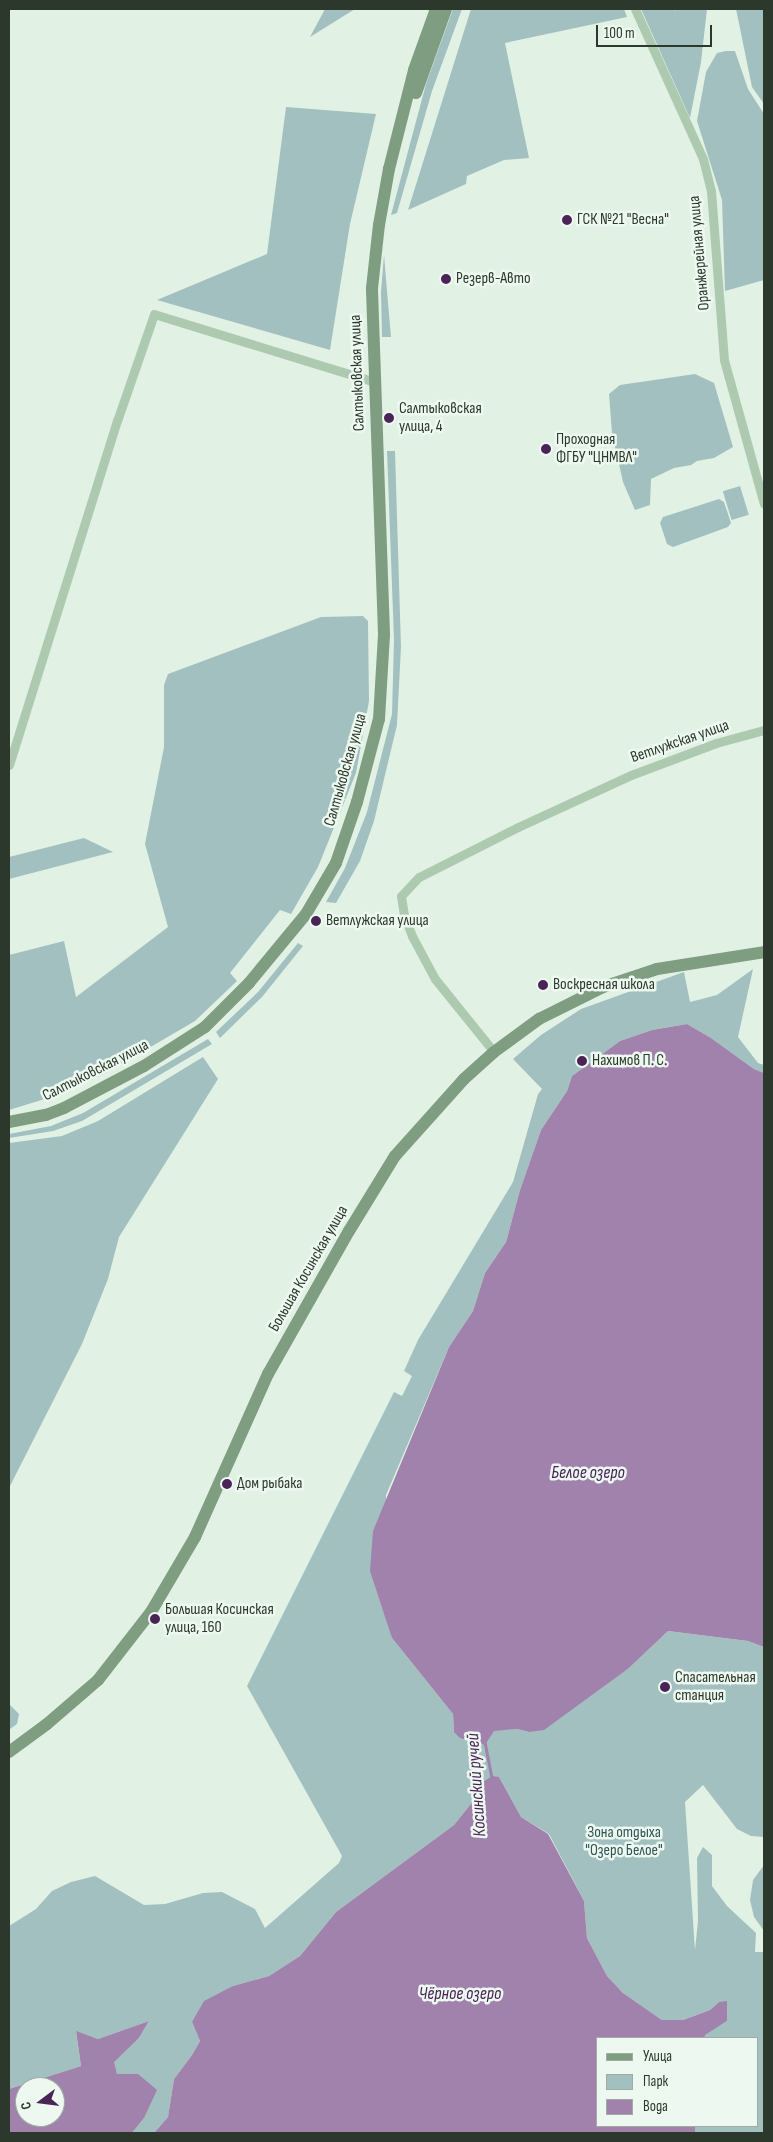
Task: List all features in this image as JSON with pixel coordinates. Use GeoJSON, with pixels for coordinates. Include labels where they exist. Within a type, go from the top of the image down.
{"type":"FeatureCollection","features":[{"type":"Feature","properties":{"kind":"main road","name":"Салтыковская улица"},"geometry":{"type":"LineString","coordinates":[[9,1122],[46,1115],[64,1108],[144,1066],[205,1027],[249,983],[306,914],[336,863],[357,802],[379,719],[384,634],[372,288],[379,225],[389,169],[414,70],[436,9]]}},
{"type":"Feature","properties":{"kind":"main road","name":"Салтыковская улица"},"geometry":{"type":"LineString","coordinates":[[379,225],[422,74],[446,9]]}},
{"type":"Feature","properties":{"kind":"main road","name":"Большая Косинская улица"},"geometry":{"type":"LineString","coordinates":[[9,1752],[47,1724],[98,1680],[151,1612],[195,1537],[268,1374],[384,1173],[395,1156],[464,1079],[494,1052],[538,1019],[560,1007],[627,978],[657,969],[764,952]]}},
{"type":"Feature","properties":{"kind":"street","name":"Оранжерейная улица"},"geometry":{"type":"LineString","coordinates":[[635,9],[703,159],[711,191],[724,360],[764,504]]}},
{"type":"Feature","properties":{"kind":"street"},"geometry":{"type":"LineString","coordinates":[[9,765],[117,421],[154,314],[374,382]]}},
{"type":"Feature","properties":{"kind":"street","name":"Ветлужская улица"},"geometry":{"type":"LineString","coordinates":[[494,1052],[435,979],[412,936],[404,914],[401,896],[419,877],[518,827],[614,783],[716,743],[764,730]]}},
{"type":"Feature","properties":{"kind":"green space"},"geometry":{"type":"Polygon","coordinates":[[[325,9],[355,9],[310,37],[325,9]]]}},
{"type":"Feature","properties":{"kind":"green space"},"geometry":{"type":"Polygon","coordinates":[[[453,9],[462,9],[432,91],[397,213],[391,215],[426,84],[453,9]]]}},
{"type":"Feature","properties":{"kind":"green space"},"geometry":{"type":"Polygon","coordinates":[[[471,9],[624,9],[627,17],[505,43],[529,158],[504,160],[467,176],[466,184],[408,210],[471,9]]]}},
{"type":"Feature","properties":{"kind":"green space"},"geometry":{"type":"Polygon","coordinates":[[[641,9],[674,9],[675,11],[676,9],[707,9],[701,62],[690,118],[641,9]]]}},
{"type":"Feature","properties":{"kind":"green space"},"geometry":{"type":"Polygon","coordinates":[[[736,9],[764,9],[764,104],[752,87],[736,9]]]}},
{"type":"Feature","properties":{"kind":"green space"},"geometry":{"type":"Polygon","coordinates":[[[735,51],[748,89],[764,114],[764,280],[725,291],[722,200],[697,121],[706,72],[717,53],[735,51]]]}},
{"type":"Feature","properties":{"kind":"green space"},"geometry":{"type":"Polygon","coordinates":[[[286,107],[376,114],[350,224],[330,350],[157,300],[267,254],[286,107]]]}},
{"type":"Feature","properties":{"kind":"green space"},"geometry":{"type":"Polygon","coordinates":[[[384,255],[391,337],[382,337],[381,292],[384,255]]]}},
{"type":"Feature","properties":{"kind":"green space"},"geometry":{"type":"Polygon","coordinates":[[[695,374],[714,383],[733,447],[714,458],[674,468],[651,479],[650,505],[635,510],[623,482],[612,433],[609,394],[620,385],[695,374]]]}},
{"type":"Feature","properties":{"kind":"green space"},"geometry":{"type":"Polygon","coordinates":[[[387,451],[395,451],[401,647],[397,725],[374,821],[360,861],[336,903],[326,902],[345,868],[367,812],[392,714],[394,640],[387,451]]]}},
{"type":"Feature","properties":{"kind":"green space"},"geometry":{"type":"Polygon","coordinates":[[[740,486],[749,515],[732,520],[723,491],[740,486]]]}},
{"type":"Feature","properties":{"kind":"green space"},"geometry":{"type":"Polygon","coordinates":[[[719,499],[724,502],[731,523],[728,527],[673,547],[667,544],[660,523],[663,517],[719,499]]]}},
{"type":"Feature","properties":{"kind":"green space"},"geometry":{"type":"Polygon","coordinates":[[[363,616],[368,621],[369,701],[356,773],[318,867],[291,914],[280,910],[230,973],[237,981],[195,1021],[106,1073],[61,1094],[9,1110],[9,955],[64,941],[76,997],[168,927],[145,844],[164,747],[164,685],[168,674],[321,617],[363,616]]]}},
{"type":"Feature","properties":{"kind":"green space"},"geometry":{"type":"Polygon","coordinates":[[[84,838],[113,852],[9,879],[9,857],[84,838]]]}},
{"type":"Feature","properties":{"kind":"green space"},"geometry":{"type":"Polygon","coordinates":[[[298,943],[303,946],[262,997],[220,1038],[216,1032],[258,992],[298,943]]]}},
{"type":"Feature","properties":{"kind":"green space","name":"Зона отдыха \"Озеро Белое\""},"geometry":{"type":"Polygon","coordinates":[[[753,969],[738,1037],[758,1063],[764,1065],[764,1073],[754,1069],[711,1038],[687,1024],[652,1030],[620,1041],[572,1076],[567,1091],[541,1130],[520,1190],[506,1242],[485,1273],[473,1311],[449,1347],[386,1495],[392,1638],[453,1714],[454,1732],[517,1729],[529,1732],[629,1668],[668,1631],[748,1641],[764,1647],[764,1837],[751,1836],[737,1829],[703,1785],[685,1802],[695,1950],[698,1921],[697,1858],[703,1847],[712,1855],[712,1886],[727,1906],[756,1933],[755,1952],[764,1952],[764,2133],[695,2133],[695,2127],[758,2127],[758,2037],[704,2037],[704,2035],[727,2021],[719,2002],[710,2010],[683,2020],[662,2020],[623,1993],[607,1976],[587,1938],[584,1901],[549,1834],[521,1817],[499,1777],[483,1782],[474,1800],[454,1825],[336,1912],[300,1956],[269,1976],[233,1986],[192,2022],[200,2041],[174,2079],[168,2117],[154,2133],[132,2133],[144,2118],[138,2074],[117,2074],[113,2062],[139,2038],[149,2021],[98,2039],[76,2032],[81,2066],[47,2077],[15,2077],[15,2087],[9,2089],[9,1926],[36,1909],[52,1891],[71,1882],[95,1876],[144,1905],[165,1904],[203,1893],[222,1892],[255,1909],[265,1928],[339,1863],[342,1856],[247,1686],[394,1392],[402,1396],[412,1376],[404,1371],[418,1340],[513,1182],[538,1094],[542,1089],[513,1059],[541,1035],[581,1009],[684,972],[690,1002],[717,995],[753,969]]]}},
{"type":"Feature","properties":{"kind":"green space"},"geometry":{"type":"Polygon","coordinates":[[[208,1039],[212,1044],[82,1121],[53,1131],[9,1138],[9,1134],[51,1126],[83,1113],[208,1039]]]}},
{"type":"Feature","properties":{"kind":"green space"},"geometry":{"type":"Polygon","coordinates":[[[203,1057],[218,1079],[119,1237],[108,1279],[82,1344],[9,1488],[9,1143],[62,1136],[98,1121],[203,1057]]]}},
{"type":"Feature","properties":{"kind":"green space"},"geometry":{"type":"Polygon","coordinates":[[[9,1704],[19,1714],[17,1724],[10,1729],[9,1704]]]}},
{"type":"Feature","properties":{"kind":"green space"},"geometry":{"type":"Polygon","coordinates":[[[764,1865],[764,1931],[754,1917],[750,1900],[753,1880],[764,1865]]]}},
{"type":"Feature","properties":{"kind":"water","name":"Белое озеро"},"geometry":{"type":"Polygon","coordinates":[[[687,1024],[711,1038],[754,1069],[764,1073],[764,1647],[748,1641],[668,1631],[629,1668],[544,1730],[529,1732],[517,1729],[494,1731],[485,1745],[460,1738],[454,1732],[453,1714],[392,1638],[370,1571],[373,1531],[449,1347],[473,1311],[485,1273],[506,1242],[520,1190],[541,1130],[567,1091],[572,1076],[620,1041],[652,1030],[687,1024]]]}},
{"type":"Feature","properties":{"kind":"water","name":"Чёрное озеро"},"geometry":{"type":"Polygon","coordinates":[[[492,1776],[499,1777],[521,1817],[548,1834],[584,1901],[587,1938],[607,1976],[623,1993],[662,2020],[683,2020],[710,2010],[719,2002],[727,2001],[727,2021],[704,2037],[596,2037],[596,2127],[695,2127],[695,2133],[154,2133],[168,2117],[174,2079],[200,2041],[192,2022],[204,2001],[233,1986],[269,1976],[300,1956],[336,1912],[454,1825],[474,1800],[483,1782],[492,1776]]]}},
{"type":"Feature","properties":{"kind":"water"},"geometry":{"type":"Polygon","coordinates":[[[149,2021],[139,2038],[114,2062],[117,2074],[138,2074],[157,2090],[144,2118],[132,2133],[9,2133],[9,2089],[15,2087],[15,2127],[65,2127],[65,2077],[47,2077],[81,2066],[76,2031],[98,2039],[149,2021]]]}},
{"type":"Feature","properties":{"kind":"waterway","name":"Косинский ручей"},"geometry":{"type":"LineString","coordinates":[[485,1742],[492,1778]]}},
{"type":"Feature","properties":{"kind":"place","name":"ГСК №21 \"Весна\""},"geometry":{"type":"Point","coordinates":[567,220]}},
{"type":"Feature","properties":{"kind":"place","name":"Резерв-Авто"},"geometry":{"type":"Point","coordinates":[446,279]}},
{"type":"Feature","properties":{"kind":"place","name":"Салтыковская улица, 4"},"geometry":{"type":"Point","coordinates":[389,418]}},
{"type":"Feature","properties":{"kind":"place","name":"Проходная ФГБУ \"ЦНМВЛ\""},"geometry":{"type":"Point","coordinates":[546,449]}},
{"type":"Feature","properties":{"kind":"place","name":"Ветлужская улица"},"geometry":{"type":"Point","coordinates":[316,921]}},
{"type":"Feature","properties":{"kind":"place","name":"Воскресная школа"},"geometry":{"type":"Point","coordinates":[543,985]}},
{"type":"Feature","properties":{"kind":"place","name":"Нахимов П. С."},"geometry":{"type":"Point","coordinates":[582,1061]}},
{"type":"Feature","properties":{"kind":"place","name":"Дом рыбака"},"geometry":{"type":"Point","coordinates":[227,1484]}},
{"type":"Feature","properties":{"kind":"place","name":"Большая Косинская улица, 160"},"geometry":{"type":"Point","coordinates":[155,1619]}},
{"type":"Feature","properties":{"kind":"place","name":"Спасательная станция"},"geometry":{"type":"Point","coordinates":[665,1687]}}]}
